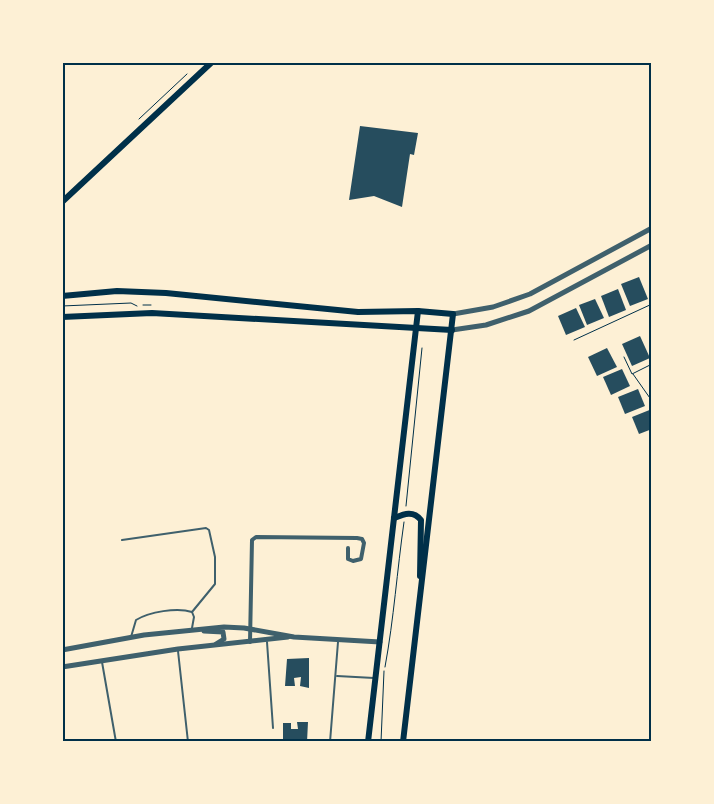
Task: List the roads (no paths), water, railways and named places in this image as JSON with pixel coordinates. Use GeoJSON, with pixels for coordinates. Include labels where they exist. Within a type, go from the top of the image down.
{"type":"FeatureCollection","features":[{"type":"Feature","properties":{"kind":"main road"},"geometry":{"type":"LineString","coordinates":[[62,202],[212,62]]}},
{"type":"Feature","properties":{"kind":"main road"},"geometry":{"type":"LineString","coordinates":[[62,296],[117,291],[166,293],[358,312],[418,311],[453,314],[403,742]]}},
{"type":"Feature","properties":{"kind":"main road"},"geometry":{"type":"LineString","coordinates":[[368,742],[377,678],[418,311]]}},
{"type":"Feature","properties":{"kind":"main road"},"geometry":{"type":"LineString","coordinates":[[62,317],[152,313],[452,330]]}},
{"type":"Feature","properties":{"kind":"main road"},"geometry":{"type":"LineString","coordinates":[[394,518],[405,513],[418,516],[422,526],[419,566],[421,590]]}},
{"type":"Feature","properties":{"kind":"street"},"geometry":{"type":"LineString","coordinates":[[453,314],[493,308],[530,294],[652,228]]}},
{"type":"Feature","properties":{"kind":"street"},"geometry":{"type":"LineString","coordinates":[[452,330],[486,325],[529,310],[652,246]]}},
{"type":"Feature","properties":{"kind":"street"},"geometry":{"type":"LineString","coordinates":[[250,642],[252,540],[256,537],[357,538],[362,539],[364,543],[360,559],[353,561],[348,559],[348,548]]}},
{"type":"Feature","properties":{"kind":"street"},"geometry":{"type":"LineString","coordinates":[[62,650],[131,637],[224,627],[250,629],[294,637],[380,642]]}},
{"type":"Feature","properties":{"kind":"street"},"geometry":{"type":"LineString","coordinates":[[191,630],[221,631],[224,634],[224,639],[219,643],[204,647]]}},
{"type":"Feature","properties":{"kind":"street"},"geometry":{"type":"LineString","coordinates":[[62,667],[178,649],[294,637]]}},
{"type":"Feature","properties":{"kind":"lane"},"geometry":{"type":"LineString","coordinates":[[122,540],[206,528],[210,530],[215,557],[216,584],[192,612]]}},
{"type":"Feature","properties":{"kind":"lane"},"geometry":{"type":"LineString","coordinates":[[131,637],[136,620],[142,616],[178,611],[192,612]]}},
{"type":"Feature","properties":{"kind":"lane"},"geometry":{"type":"LineString","coordinates":[[191,630],[194,617],[192,612]]}},
{"type":"Feature","properties":{"kind":"lane"},"geometry":{"type":"LineString","coordinates":[[266,632],[273,728]]}},
{"type":"Feature","properties":{"kind":"lane"},"geometry":{"type":"LineString","coordinates":[[330,742],[339,639]]}},
{"type":"Feature","properties":{"kind":"lane"},"geometry":{"type":"LineString","coordinates":[[178,649],[188,742]]}},
{"type":"Feature","properties":{"kind":"lane"},"geometry":{"type":"LineString","coordinates":[[102,660],[116,742]]}},
{"type":"Feature","properties":{"kind":"lane"},"geometry":{"type":"LineString","coordinates":[[336,676],[377,678]]}}]}
